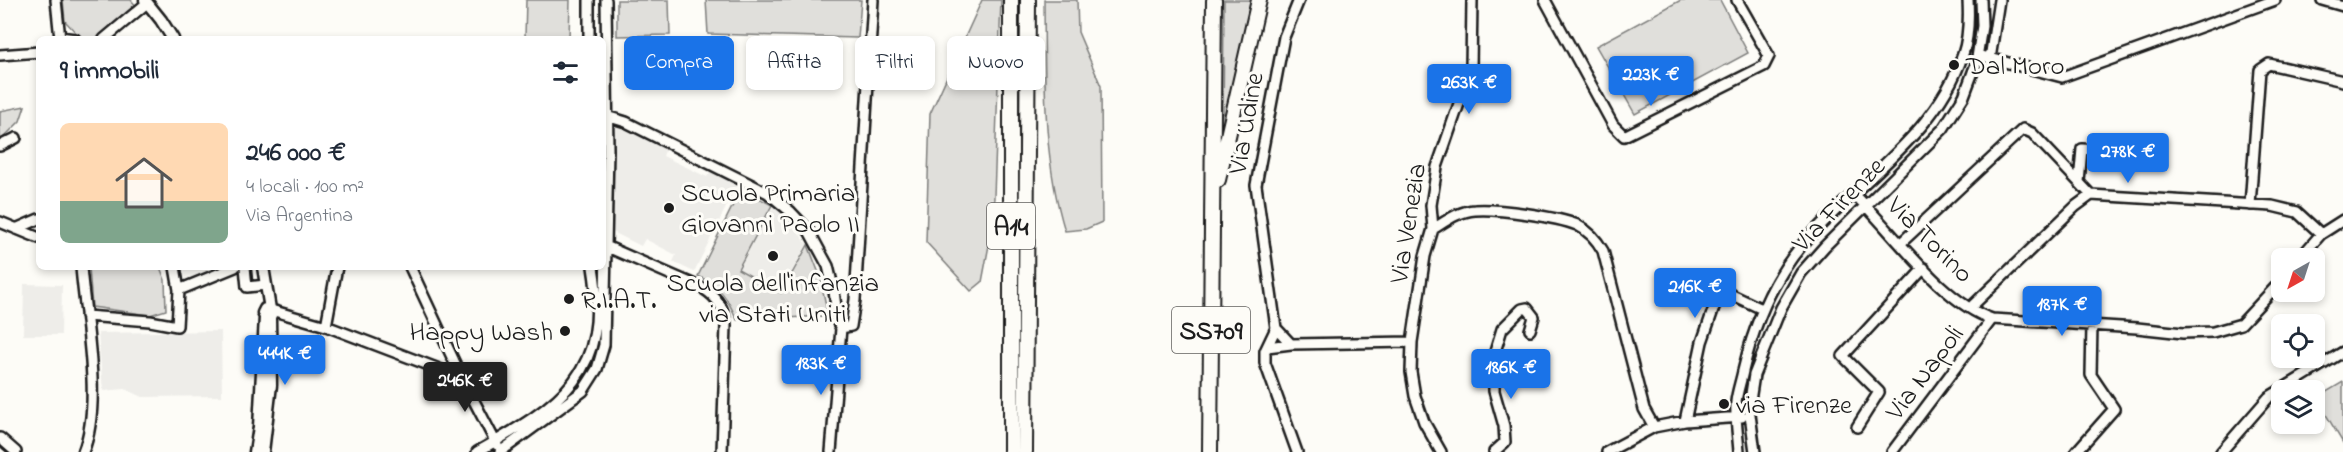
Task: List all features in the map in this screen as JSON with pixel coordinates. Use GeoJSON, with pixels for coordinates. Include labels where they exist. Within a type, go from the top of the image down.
{"type":"FeatureCollection","features":[{"type":"Feature","properties":{"kind":"highway","name":"A14"},"geometry":{"type":"LineString","coordinates":[[1011,0],[1011,452]]}},
{"type":"Feature","properties":{"kind":"highway","name":"A14"},"geometry":{"type":"LineString","coordinates":[[1025,452],[1028,0]]}},
{"type":"Feature","properties":{"kind":"highway","name":"SS709"},"geometry":{"type":"LineString","coordinates":[[1210,452],[1214,0]]}},
{"type":"Feature","properties":{"kind":"highway"},"geometry":{"type":"LineString","coordinates":[[1211,208],[1260,0]]}},
{"type":"Feature","properties":{"kind":"main road"},"geometry":{"type":"LineString","coordinates":[[148,1],[170,36]]}},
{"type":"Feature","properties":{"kind":"main road"},"geometry":{"type":"LineString","coordinates":[[148,1],[177,36]]}},
{"type":"Feature","properties":{"kind":"main road"},"geometry":{"type":"LineString","coordinates":[[262,270],[268,313],[271,385],[263,452]]}},
{"type":"Feature","properties":{"kind":"main road"},"geometry":{"type":"LineString","coordinates":[[255,452],[268,313]]}},
{"type":"Feature","properties":{"kind":"street"},"geometry":{"type":"LineString","coordinates":[[56,0],[60,36]]}},
{"type":"Feature","properties":{"kind":"street"},"geometry":{"type":"LineString","coordinates":[[589,0],[589,36]]}},
{"type":"Feature","properties":{"kind":"street"},"geometry":{"type":"LineString","coordinates":[[606,0],[606,36]]}},
{"type":"Feature","properties":{"kind":"street"},"geometry":{"type":"LineString","coordinates":[[841,328],[851,327],[855,300],[873,0]]}},
{"type":"Feature","properties":{"kind":"street","name":"Via Udine"},"geometry":{"type":"LineString","coordinates":[[1276,328],[1256,185],[1284,37],[1299,0]]}},
{"type":"Feature","properties":{"kind":"street","name":"Via Venezia"},"geometry":{"type":"LineString","coordinates":[[1441,452],[1424,422],[1415,396],[1412,342],[1425,256],[1433,229],[1431,205],[1437,167],[1471,69],[1472,0]]}},
{"type":"Feature","properties":{"kind":"street"},"geometry":{"type":"LineString","coordinates":[[1545,0],[1613,125],[1624,136],[1764,66],[1769,57],[1737,0]]}},
{"type":"Feature","properties":{"kind":"street","name":"Via Firenze"},"geometry":{"type":"LineString","coordinates":[[1739,452],[1736,401],[1752,336],[1762,309],[1786,266],[1804,243],[1929,118],[1950,86],[1966,41],[1968,0]]}},
{"type":"Feature","properties":{"kind":"street","name":"Via Firenze"},"geometry":{"type":"LineString","coordinates":[[1755,452],[1749,407],[1754,375],[1781,308],[1801,273],[1825,246],[1943,129],[1964,96],[1977,64],[1982,26],[1982,0]]}},
{"type":"Feature","properties":{"kind":"street"},"geometry":{"type":"LineString","coordinates":[[1990,59],[1999,0]]}},
{"type":"Feature","properties":{"kind":"street"},"geometry":{"type":"LineString","coordinates":[[1978,55],[2062,77],[2275,0]]}},
{"type":"Feature","properties":{"kind":"street"},"geometry":{"type":"LineString","coordinates":[[2322,0],[2343,6]]}},
{"type":"Feature","properties":{"kind":"street"},"geometry":{"type":"LineString","coordinates":[[107,36],[148,1]]}},
{"type":"Feature","properties":{"kind":"street"},"geometry":{"type":"LineString","coordinates":[[0,55],[36,52]]}},
{"type":"Feature","properties":{"kind":"street"},"geometry":{"type":"LineString","coordinates":[[2250,205],[2260,70],[2269,64],[2343,81]]}},
{"type":"Feature","properties":{"kind":"street"},"geometry":{"type":"LineString","coordinates":[[606,115],[768,193],[809,231],[828,266],[838,323],[841,328],[831,452]]}},
{"type":"Feature","properties":{"kind":"street"},"geometry":{"type":"LineString","coordinates":[[1901,243],[2023,129],[2032,133],[2091,195]]}},
{"type":"Feature","properties":{"kind":"street"},"geometry":{"type":"LineString","coordinates":[[0,146],[16,138]]}},
{"type":"Feature","properties":{"kind":"street"},"geometry":{"type":"LineString","coordinates":[[2079,183],[2082,149],[2146,153]]}},
{"type":"Feature","properties":{"kind":"street","name":"Via Torino"},"geometry":{"type":"LineString","coordinates":[[1853,192],[1941,286],[1980,315],[1992,319],[2182,333],[2213,333],[2241,324],[2271,292]]}},
{"type":"Feature","properties":{"kind":"street"},"geometry":{"type":"LineString","coordinates":[[1970,308],[2076,206],[2091,195],[2272,206],[2297,212],[2321,234]]}},
{"type":"Feature","properties":{"kind":"street"},"geometry":{"type":"LineString","coordinates":[[1433,229],[1460,213],[1476,210],[1554,218],[1578,226],[1592,235],[1603,251],[1644,409],[1654,427]]}},
{"type":"Feature","properties":{"kind":"street"},"geometry":{"type":"LineString","coordinates":[[16,229],[36,220]]}},
{"type":"Feature","properties":{"kind":"street"},"geometry":{"type":"LineString","coordinates":[[2309,248],[2321,234],[2343,220]]}},
{"type":"Feature","properties":{"kind":"street"},"geometry":{"type":"LineString","coordinates":[[0,222],[36,237]]}},
{"type":"Feature","properties":{"kind":"street"},"geometry":{"type":"LineString","coordinates":[[606,246],[704,289],[714,295],[720,303],[725,312],[726,324],[722,452]]}},
{"type":"Feature","properties":{"kind":"street"},"geometry":{"type":"LineString","coordinates":[[1857,427],[1879,393],[1843,356],[1924,267]]}},
{"type":"Feature","properties":{"kind":"street"},"geometry":{"type":"LineString","coordinates":[[81,270],[92,396],[87,442],[83,452]]}},
{"type":"Feature","properties":{"kind":"street"},"geometry":{"type":"LineString","coordinates":[[86,316],[150,321],[177,326],[179,290],[176,270]]}},
{"type":"Feature","properties":{"kind":"street"},"geometry":{"type":"LineString","coordinates":[[179,290],[229,270]]}},
{"type":"Feature","properties":{"kind":"street"},"geometry":{"type":"LineString","coordinates":[[244,270],[247,287],[264,285]]}},
{"type":"Feature","properties":{"kind":"street"},"geometry":{"type":"LineString","coordinates":[[326,326],[336,270]]}},
{"type":"Feature","properties":{"kind":"street"},"geometry":{"type":"LineString","coordinates":[[411,270],[459,372],[500,452],[583,391],[597,369],[605,337],[605,270]]}},
{"type":"Feature","properties":{"kind":"street"},"geometry":{"type":"LineString","coordinates":[[477,452],[560,398],[575,381],[587,361],[597,322],[597,293],[593,270]]}},
{"type":"Feature","properties":{"kind":"street"},"geometry":{"type":"LineString","coordinates":[[1685,421],[1702,342],[1718,296],[1721,292],[1726,292],[1762,309]]}},
{"type":"Feature","properties":{"kind":"street"},"geometry":{"type":"LineString","coordinates":[[1494,452],[1505,442],[1504,426],[1494,391],[1494,354],[1502,329],[1522,309],[1527,308],[1534,317],[1530,330]]}},
{"type":"Feature","properties":{"kind":"street"},"geometry":{"type":"LineString","coordinates":[[268,313],[284,314],[326,326],[447,372],[459,372]]}},
{"type":"Feature","properties":{"kind":"street","name":"Via Napoli"},"geometry":{"type":"LineString","coordinates":[[1892,452],[1992,319]]}},
{"type":"Feature","properties":{"kind":"street"},"geometry":{"type":"LineString","coordinates":[[2076,452],[2114,410],[2091,375],[2092,325]]}},
{"type":"Feature","properties":{"kind":"street"},"geometry":{"type":"LineString","coordinates":[[1291,344],[1276,328],[1264,356],[1297,452]]}},
{"type":"Feature","properties":{"kind":"street"},"geometry":{"type":"LineString","coordinates":[[1267,347],[1291,344],[1412,342]]}},
{"type":"Feature","properties":{"kind":"street"},"geometry":{"type":"LineString","coordinates":[[2221,452],[2269,398],[2343,352]]}},
{"type":"Feature","properties":{"kind":"street"},"geometry":{"type":"LineString","coordinates":[[1607,452],[1654,427],[1685,421],[1751,418]]}},
{"type":"Feature","properties":{"kind":"street"},"geometry":{"type":"LineString","coordinates":[[0,438],[16,452]]}},
{"type":"Feature","properties":{"kind":"shaded area"},"geometry":{"type":"Polygon","coordinates":[[[63,0],[131,0],[137,7],[104,36],[79,36],[65,21],[63,0]]]}},
{"type":"Feature","properties":{"kind":"shaded area"},"geometry":{"type":"Polygon","coordinates":[[[526,0],[570,0],[569,36],[525,36],[526,0]]]}},
{"type":"Feature","properties":{"kind":"shaded area"},"geometry":{"type":"Polygon","coordinates":[[[617,0],[669,0],[670,35],[617,36],[617,0]]]}},
{"type":"Feature","properties":{"kind":"shaded area"},"geometry":{"type":"Polygon","coordinates":[[[706,0],[861,0],[858,36],[855,38],[708,34],[706,0]]]}},
{"type":"Feature","properties":{"kind":"shaded area"},"geometry":{"type":"Polygon","coordinates":[[[982,0],[1001,0],[1000,36],[966,36],[982,0]]]}},
{"type":"Feature","properties":{"kind":"shaded area"},"geometry":{"type":"Polygon","coordinates":[[[1044,0],[1077,0],[1078,32],[1101,86],[1102,222],[1086,229],[1065,231],[1058,203],[1052,174],[1046,117],[1044,0]]]}},
{"type":"Feature","properties":{"kind":"shaded area"},"geometry":{"type":"Polygon","coordinates":[[[1224,0],[1253,0],[1223,127],[1224,0]]]}},
{"type":"Feature","properties":{"kind":"shaded area"},"geometry":{"type":"Polygon","coordinates":[[[1681,0],[1720,0],[1748,53],[1635,114],[1596,46],[1681,0]]]}},
{"type":"Feature","properties":{"kind":"shaded area"},"geometry":{"type":"Polygon","coordinates":[[[947,77],[947,90],[998,90],[993,224],[982,282],[971,291],[926,242],[930,114],[947,77]]]}},
{"type":"Feature","properties":{"kind":"shaded area"},"geometry":{"type":"Polygon","coordinates":[[[25,106],[20,121],[0,141],[0,111],[25,106]]]}},
{"type":"Feature","properties":{"kind":"shaded area","name":"Scuola Primaria Giovanni Paolo II"},"geometry":{"type":"Polygon","coordinates":[[[621,125],[666,148],[663,156],[707,177],[710,172],[737,185],[694,272],[673,262],[676,255],[645,239],[641,246],[613,232],[612,134],[616,127],[621,125]]]}},
{"type":"Feature","properties":{"kind":"shaded area"},"geometry":{"type":"Polygon","coordinates":[[[741,189],[772,205],[738,269],[781,293],[808,245],[820,276],[828,316],[737,320],[722,294],[712,284],[698,276],[741,189]]]}},
{"type":"Feature","properties":{"kind":"shaded area","name":"Scuola dell'infanzia via Stati Uniti"},"geometry":{"type":"Polygon","coordinates":[[[773,207],[786,215],[807,244],[780,292],[739,269],[773,207]]]}},
{"type":"Feature","properties":{"kind":"shaded area"},"geometry":{"type":"Polygon","coordinates":[[[89,270],[161,270],[165,280],[166,310],[150,315],[92,307],[89,270]]]}},
{"type":"Feature","properties":{"kind":"shaded area"},"geometry":{"type":"Polygon","coordinates":[[[24,284],[62,285],[61,335],[23,335],[24,284]]]}},
{"type":"Feature","properties":{"kind":"shaded area"},"geometry":{"type":"Polygon","coordinates":[[[221,331],[222,396],[143,397],[125,389],[103,391],[98,333],[221,331]]]}},
{"type":"Feature","properties":{"kind":"shaded area"},"geometry":{"type":"Polygon","coordinates":[[[2343,382],[2343,443],[2325,413],[2325,393],[2343,382]]]}},
{"type":"Feature","properties":{"kind":"place","name":"Dal Moro"},"geometry":{"type":"Point","coordinates":[1954,65]}},
{"type":"Feature","properties":{"kind":"place","name":"Scuola Primaria Giovanni Paolo II"},"geometry":{"type":"Point","coordinates":[669,208]}},
{"type":"Feature","properties":{"kind":"place","name":"Scuola dell'infanzia via Stati Uniti"},"geometry":{"type":"Point","coordinates":[773,256]}},
{"type":"Feature","properties":{"kind":"place","name":"R.I.A.T."},"geometry":{"type":"Point","coordinates":[569,299]}},
{"type":"Feature","properties":{"kind":"place","name":"Happy Wash"},"geometry":{"type":"Point","coordinates":[565,331]}},
{"type":"Feature","properties":{"kind":"place","name":"via Firenze"},"geometry":{"type":"Point","coordinates":[1724,404]}}]}
